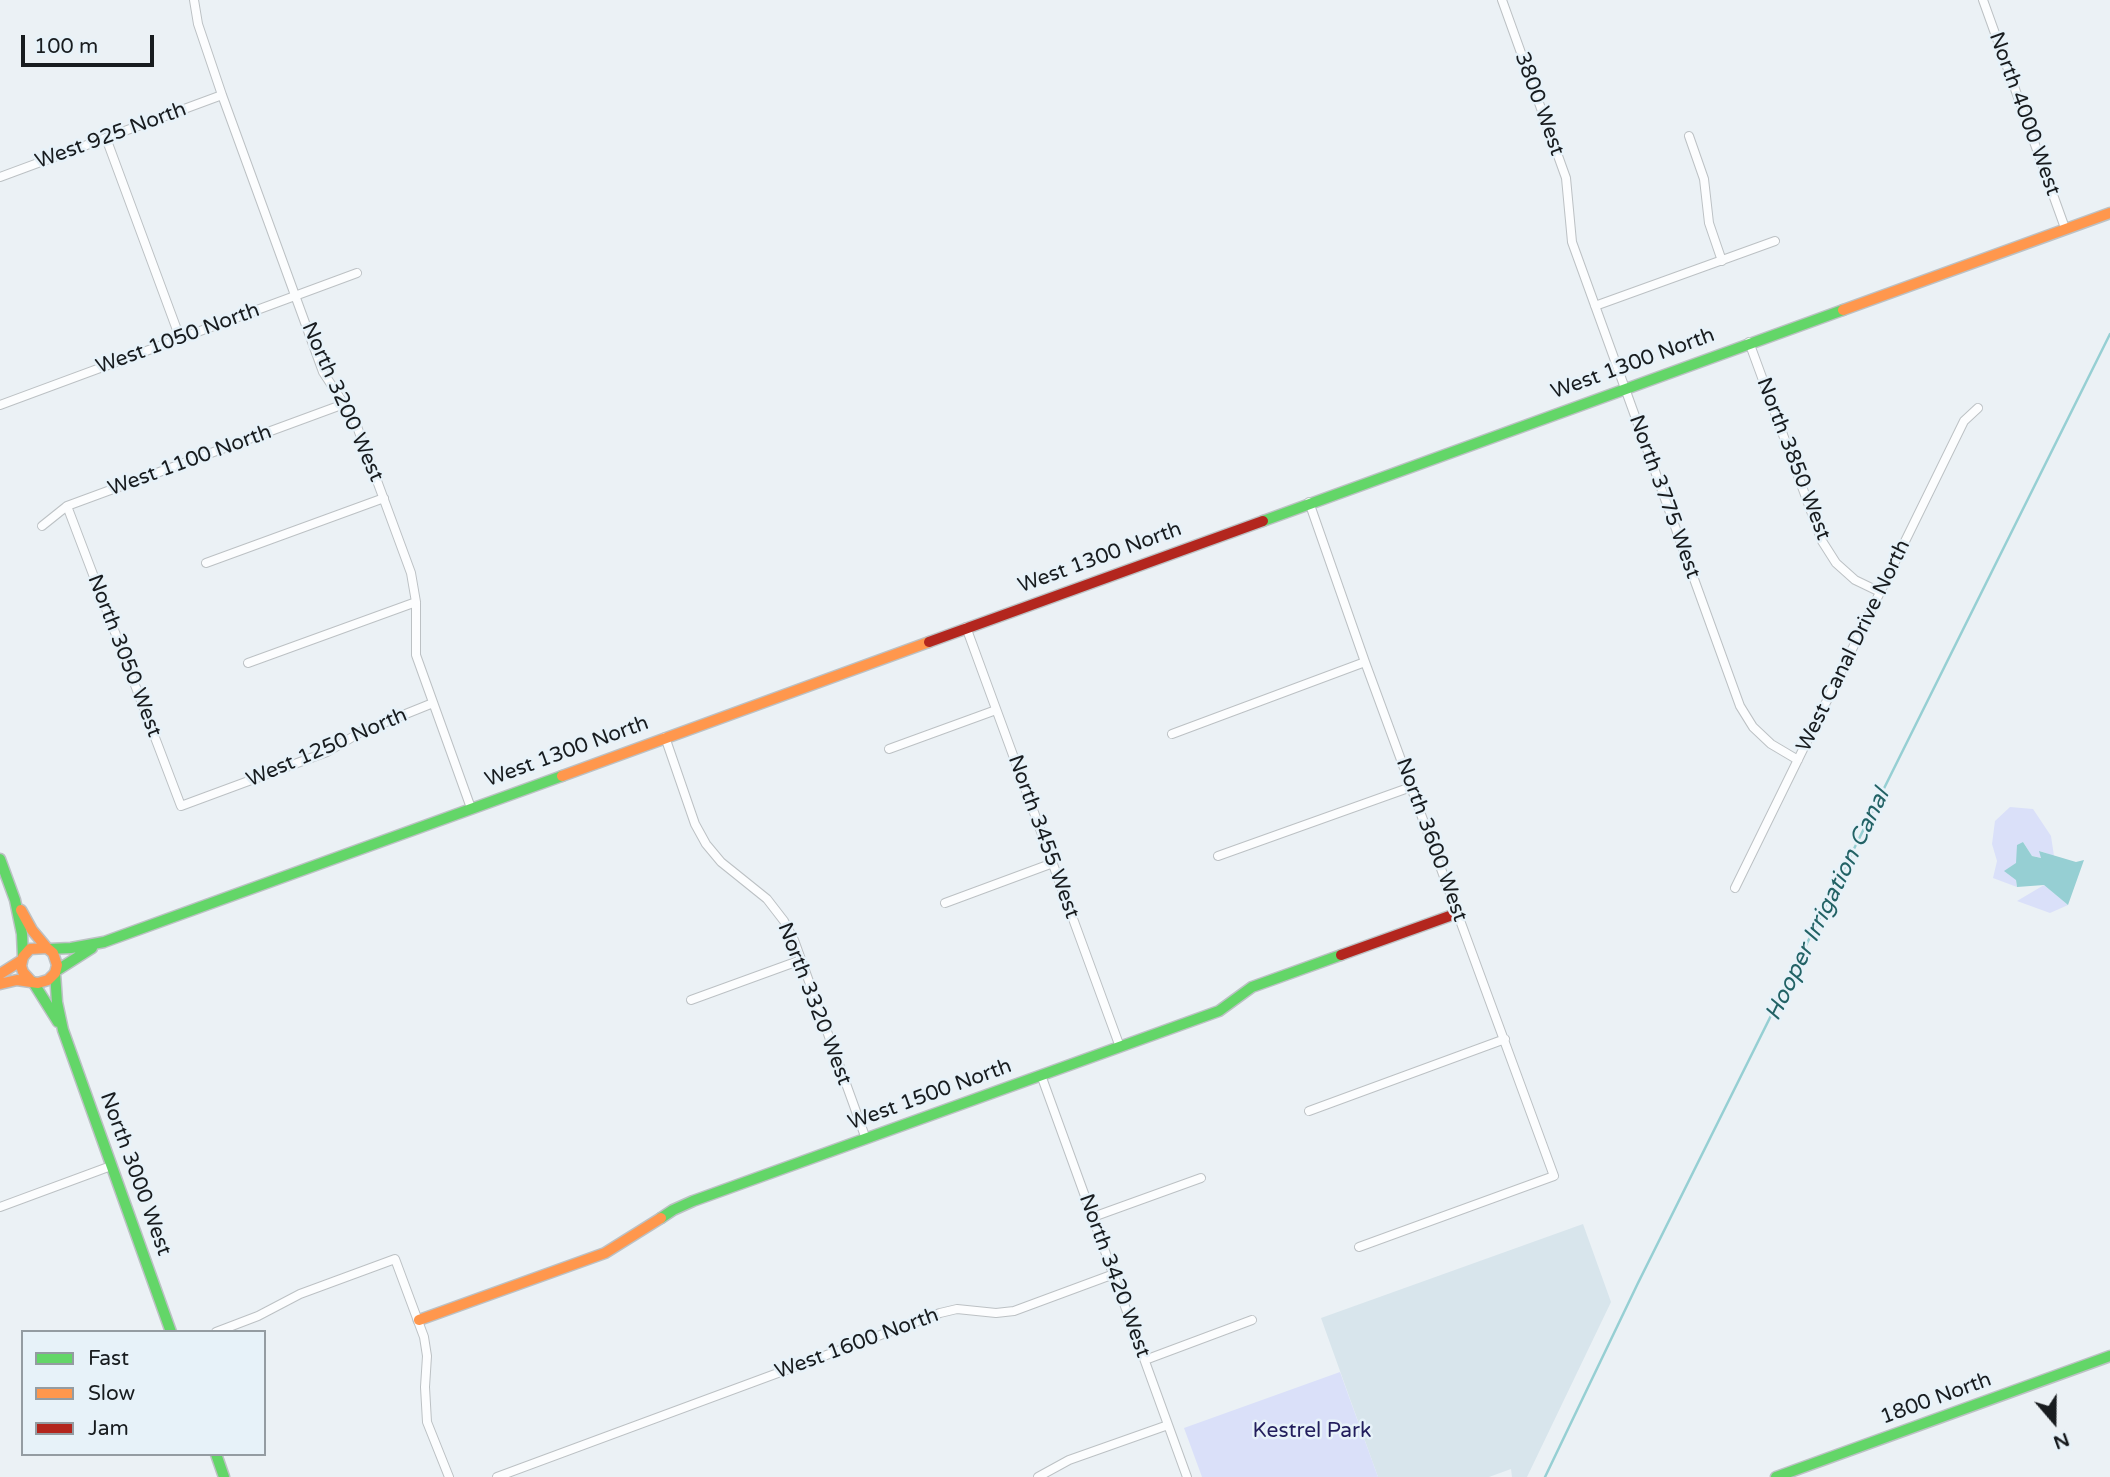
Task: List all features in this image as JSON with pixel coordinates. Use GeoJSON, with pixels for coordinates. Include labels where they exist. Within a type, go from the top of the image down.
{"type":"FeatureCollection","features":[{"type":"Feature","properties":{"kind":"street","name":"North 3200 West"},"geometry":{"type":"LineString","coordinates":[[194,0],[198,24],[222,95],[323,372],[355,421],[411,573],[416,603],[416,655],[471,808]]}},
{"type":"Feature","properties":{"kind":"street","name":"3800 West"},"geometry":{"type":"LineString","coordinates":[[1502,0],[1566,178],[1569,210]]}},
{"type":"Feature","properties":{"kind":"street","name":"North 4000 West"},"geometry":{"type":"LineString","coordinates":[[1983,0],[2065,228]]}},
{"type":"Feature","properties":{"kind":"street","name":"West 925 North"},"geometry":{"type":"LineString","coordinates":[[0,177],[222,95]]}},
{"type":"Feature","properties":{"kind":"street"},"geometry":{"type":"LineString","coordinates":[[1689,136],[1704,179],[1709,223],[1722,261]]}},
{"type":"Feature","properties":{"kind":"street"},"geometry":{"type":"LineString","coordinates":[[106,138],[180,338]]}},
{"type":"Feature","properties":{"kind":"street","name":"North 3775 West"},"geometry":{"type":"LineString","coordinates":[[1569,210],[1572,242],[1740,706],[1753,727],[1771,744],[1798,760]]}},
{"type":"Feature","properties":{"kind":"street","name":"West 1300 North"},"geometry":{"type":"LineString","coordinates":[[56,972],[104,942],[2110,213]]}},
{"type":"Feature","properties":{"kind":"street"},"geometry":{"type":"LineString","coordinates":[[1595,306],[1775,241]]}},
{"type":"Feature","properties":{"kind":"street","name":"West 1050 North"},"geometry":{"type":"LineString","coordinates":[[0,405],[357,273]]}},
{"type":"Feature","properties":{"kind":"street","name":"North 3850 West"},"geometry":{"type":"LineString","coordinates":[[1749,342],[1822,541],[1836,563],[1855,580],[1880,593]]}},
{"type":"Feature","properties":{"kind":"street","name":"West 1100 North"},"geometry":{"type":"LineString","coordinates":[[42,526],[67,506],[344,404]]}},
{"type":"Feature","properties":{"kind":"street","name":"West Canal Drive North"},"geometry":{"type":"LineString","coordinates":[[1735,888],[1964,421],[1978,408]]}},
{"type":"Feature","properties":{"kind":"street"},"geometry":{"type":"LineString","coordinates":[[206,563],[384,499]]}},
{"type":"Feature","properties":{"kind":"street","name":"North 3600 West"},"geometry":{"type":"LineString","coordinates":[[1309,502],[1554,1177],[1359,1247]]}},
{"type":"Feature","properties":{"kind":"street","name":"North 3050 West"},"geometry":{"type":"LineString","coordinates":[[67,506],[181,806]]}},
{"type":"Feature","properties":{"kind":"street"},"geometry":{"type":"LineString","coordinates":[[248,663],[416,603]]}},
{"type":"Feature","properties":{"kind":"street","name":"North 3455 West"},"geometry":{"type":"LineString","coordinates":[[966,627],[1120,1047]]}},
{"type":"Feature","properties":{"kind":"street"},"geometry":{"type":"LineString","coordinates":[[1172,733],[1366,662]]}},
{"type":"Feature","properties":{"kind":"street","name":"West 1250 North"},"geometry":{"type":"LineString","coordinates":[[181,806],[327,752],[361,732],[433,703]]}},
{"type":"Feature","properties":{"kind":"street"},"geometry":{"type":"LineString","coordinates":[[888,749],[996,710]]}},
{"type":"Feature","properties":{"kind":"street","name":"North 3320 West"},"geometry":{"type":"LineString","coordinates":[[665,737],[695,824],[706,844],[720,862],[767,899],[784,921],[801,960],[866,1139]]}},
{"type":"Feature","properties":{"kind":"street"},"geometry":{"type":"LineString","coordinates":[[1218,856],[1411,787]]}},
{"type":"Feature","properties":{"kind":"street"},"geometry":{"type":"LineString","coordinates":[[0,859],[15,900],[22,934],[23,972],[32,981]]}},
{"type":"Feature","properties":{"kind":"street"},"geometry":{"type":"LineString","coordinates":[[945,903],[1053,863]]}},
{"type":"Feature","properties":{"kind":"street"},"geometry":{"type":"LineString","coordinates":[[0,984],[17,980],[38,983],[48,980],[56,972],[56,959],[32,930],[15,900]]}},
{"type":"Feature","properties":{"kind":"street","name":"West 1500 North"},"geometry":{"type":"LineString","coordinates":[[419,1320],[605,1253],[673,1210],[693,1201],[1219,1011],[1252,987],[1458,913]]}},
{"type":"Feature","properties":{"kind":"street","name":"West 1300 North"},"geometry":{"type":"LineString","coordinates":[[48,949],[104,942]]}},
{"type":"Feature","properties":{"kind":"street"},"geometry":{"type":"LineString","coordinates":[[0,974],[22,959],[30,949],[48,949]]}},
{"type":"Feature","properties":{"kind":"street"},"geometry":{"type":"LineString","coordinates":[[691,1000],[801,960]]}},
{"type":"Feature","properties":{"kind":"street","name":"North 3000 West"},"geometry":{"type":"LineString","coordinates":[[56,972],[57,1002],[63,1030],[170,1330]]}},
{"type":"Feature","properties":{"kind":"street","name":"North 3000 West"},"geometry":{"type":"LineString","coordinates":[[32,981],[63,1030]]}},
{"type":"Feature","properties":{"kind":"street"},"geometry":{"type":"LineString","coordinates":[[1309,1111],[1505,1039]]}},
{"type":"Feature","properties":{"kind":"street","name":"North 3420 West"},"geometry":{"type":"LineString","coordinates":[[1041,1075],[1187,1477]]}},
{"type":"Feature","properties":{"kind":"street"},"geometry":{"type":"LineString","coordinates":[[1,1205],[111,1166]]}},
{"type":"Feature","properties":{"kind":"street"},"geometry":{"type":"LineString","coordinates":[[1093,1217],[1202,1178]]}},
{"type":"Feature","properties":{"kind":"street"},"geometry":{"type":"LineString","coordinates":[[221,1330],[258,1316],[300,1294],[395,1259],[419,1320],[427,1356],[427,1422],[449,1477]]}},
{"type":"Feature","properties":{"kind":"street","name":"West 1600 North"},"geometry":{"type":"LineString","coordinates":[[497,1477],[940,1313],[957,1309],[996,1313],[1014,1311],[1114,1274]]}},
{"type":"Feature","properties":{"kind":"street"},"geometry":{"type":"LineString","coordinates":[[1145,1360],[1252,1321]]}},
{"type":"Feature","properties":{"kind":"street","name":"1800 North"},"geometry":{"type":"LineString","coordinates":[[1776,1477],[1794,1474],[2110,1356]]}},
{"type":"Feature","properties":{"kind":"street"},"geometry":{"type":"LineString","coordinates":[[1038,1477],[1069,1460],[1168,1425]]}},
{"type":"Feature","properties":{"kind":"street"},"geometry":{"type":"LineString","coordinates":[[217,1456],[224,1477]]}},
{"type":"Feature","properties":{"kind":"shaded area"},"geometry":{"type":"Polygon","coordinates":[[[2023,842],[2032,856],[2041,858],[2039,851],[2076,862],[2084,860],[2068,905],[2044,885],[2017,887],[2016,880],[2004,871],[2016,863],[2017,845],[2023,842]]]}},
{"type":"Feature","properties":{"kind":"shaded area"},"geometry":{"type":"Polygon","coordinates":[[[1583,1224],[1611,1302],[1527,1477],[1512,1477],[1511,1469],[1489,1477],[1378,1477],[1321,1318],[1583,1224]]]}},
{"type":"Feature","properties":{"kind":"green space"},"geometry":{"type":"Polygon","coordinates":[[[2010,807],[2033,809],[2051,836],[2054,856],[2040,851],[2042,858],[2032,856],[2023,842],[2017,887],[1993,878],[1997,861],[1992,844],[1995,821],[2010,807]]]}},
{"type":"Feature","properties":{"kind":"green space"},"geometry":{"type":"Polygon","coordinates":[[[2044,885],[2068,905],[2050,913],[2017,901],[2044,885]]]}},
{"type":"Feature","properties":{"kind":"green space","name":"Kestrel Park"},"geometry":{"type":"Polygon","coordinates":[[[1340,1372],[1378,1477],[1202,1477],[1184,1428],[1340,1372]]]}},
{"type":"Feature","properties":{"kind":"waterway","name":"Hooper Irrigation Canal"},"geometry":{"type":"LineString","coordinates":[[1545,1477],[1638,1283],[2110,334]]}},
{"type":"Feature","properties":{"kind":"traffic: fast"},"geometry":{"type":"LineString","coordinates":[[1263,521],[1843,310]]}},
{"type":"Feature","properties":{"kind":"traffic: fast"},"geometry":{"type":"LineString","coordinates":[[49,949],[104,942],[562,776]]}},
{"type":"Feature","properties":{"kind":"traffic: fast"},"geometry":{"type":"LineString","coordinates":[[0,859],[15,900],[22,934],[23,957]]}},
{"type":"Feature","properties":{"kind":"traffic: fast"},"geometry":{"type":"LineString","coordinates":[[56,971],[92,948]]}},
{"type":"Feature","properties":{"kind":"traffic: fast"},"geometry":{"type":"LineString","coordinates":[[661,1218],[693,1201],[1219,1011],[1252,987],[1341,955]]}},
{"type":"Feature","properties":{"kind":"traffic: fast"},"geometry":{"type":"LineString","coordinates":[[55,973],[63,1030],[170,1330]]}},
{"type":"Feature","properties":{"kind":"traffic: fast"},"geometry":{"type":"LineString","coordinates":[[33,982],[58,1022]]}},
{"type":"Feature","properties":{"kind":"traffic: fast"},"geometry":{"type":"LineString","coordinates":[[1776,1477],[2110,1356]]}},
{"type":"Feature","properties":{"kind":"traffic: fast"},"geometry":{"type":"LineString","coordinates":[[217,1456],[224,1477]]}},
{"type":"Feature","properties":{"kind":"traffic: slow"},"geometry":{"type":"LineString","coordinates":[[1843,310],[2110,213]]}},
{"type":"Feature","properties":{"kind":"traffic: slow"},"geometry":{"type":"LineString","coordinates":[[562,776],[929,642]]}},
{"type":"Feature","properties":{"kind":"traffic: slow"},"geometry":{"type":"LineString","coordinates":[[21,910],[32,930],[47,948]]}},
{"type":"Feature","properties":{"kind":"traffic: slow"},"geometry":{"type":"LineString","coordinates":[[0,984],[17,980],[38,983],[48,980],[55,973],[57,965],[53,953],[47,948],[30,949],[23,957],[21,966],[31,981]]}},
{"type":"Feature","properties":{"kind":"traffic: slow"},"geometry":{"type":"LineString","coordinates":[[0,974],[22,960]]}},
{"type":"Feature","properties":{"kind":"traffic: slow"},"geometry":{"type":"LineString","coordinates":[[419,1320],[605,1253],[661,1218]]}},
{"type":"Feature","properties":{"kind":"traffic: jam"},"geometry":{"type":"LineString","coordinates":[[929,642],[1263,521]]}},
{"type":"Feature","properties":{"kind":"traffic: jam"},"geometry":{"type":"LineString","coordinates":[[1341,955],[1458,913]]}}]}
